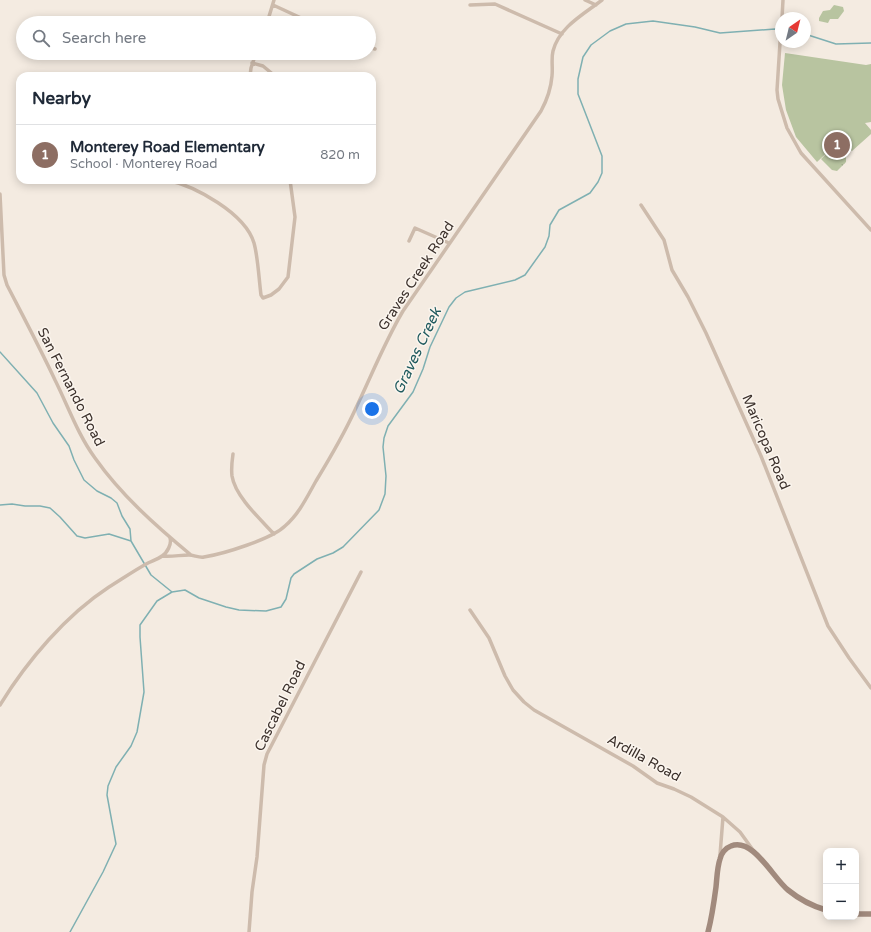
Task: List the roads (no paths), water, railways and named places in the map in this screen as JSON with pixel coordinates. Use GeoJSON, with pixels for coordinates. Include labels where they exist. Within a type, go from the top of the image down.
{"type":"FeatureCollection","features":[{"type":"Feature","properties":{"kind":"street"},"geometry":{"type":"LineString","coordinates":[[269,16],[274,0]]}},
{"type":"Feature","properties":{"kind":"street"},"geometry":{"type":"LineString","coordinates":[[585,0],[596,5]]}},
{"type":"Feature","properties":{"kind":"street","name":"Graves Creek Road"},"geometry":{"type":"LineString","coordinates":[[0,705],[26,668],[49,641],[75,614],[103,591],[162,556],[214,556],[265,538],[286,526],[302,506],[321,474],[355,411],[390,332],[409,301],[541,111],[546,102],[551,85],[553,52],[558,39],[574,21],[602,0]]}},
{"type":"Feature","properties":{"kind":"street"},"geometry":{"type":"LineString","coordinates":[[782,12],[783,1]]}},
{"type":"Feature","properties":{"kind":"street"},"geometry":{"type":"LineString","coordinates":[[470,5],[495,4],[562,34]]}},
{"type":"Feature","properties":{"kind":"street"},"geometry":{"type":"LineString","coordinates":[[273,5],[297,16]]}},
{"type":"Feature","properties":{"kind":"street"},"geometry":{"type":"LineString","coordinates":[[779,48],[777,78],[778,99],[791,137],[801,153],[871,230]]}},
{"type":"Feature","properties":{"kind":"street"},"geometry":{"type":"LineString","coordinates":[[251,72],[253,60]]}},
{"type":"Feature","properties":{"kind":"street"},"geometry":{"type":"LineString","coordinates":[[252,63],[263,66],[270,72]]}},
{"type":"Feature","properties":{"kind":"street"},"geometry":{"type":"LineString","coordinates":[[179,184],[199,192],[230,210],[244,224],[254,242],[261,295],[263,298],[272,296],[288,276],[295,217],[291,184]]}},
{"type":"Feature","properties":{"kind":"street","name":"San Fernando Road"},"geometry":{"type":"LineString","coordinates":[[0,194],[4,275],[7,285],[55,379],[87,447],[123,493],[170,538],[191,555]]}},
{"type":"Feature","properties":{"kind":"street","name":"Maricopa Road"},"geometry":{"type":"LineString","coordinates":[[641,205],[664,240],[672,270],[688,297],[706,333],[761,456],[828,626],[871,688]]}},
{"type":"Feature","properties":{"kind":"street"},"geometry":{"type":"LineString","coordinates":[[409,241],[416,228],[449,243]]}},
{"type":"Feature","properties":{"kind":"street"},"geometry":{"type":"LineString","coordinates":[[233,454],[232,478],[236,487],[246,502],[274,534]]}},
{"type":"Feature","properties":{"kind":"street"},"geometry":{"type":"LineString","coordinates":[[162,556],[170,546],[170,538]]}},
{"type":"Feature","properties":{"kind":"street","name":"Cascabel Road"},"geometry":{"type":"LineString","coordinates":[[249,932],[264,765],[267,754],[361,572]]}},
{"type":"Feature","properties":{"kind":"street","name":"Ardilla Road"},"geometry":{"type":"LineString","coordinates":[[470,610],[489,638],[509,683],[524,702],[534,710],[633,766],[657,783],[690,797],[723,817],[740,832],[774,876],[788,890],[812,905],[823,909]]}},
{"type":"Feature","properties":{"kind":"street"},"geometry":{"type":"LineString","coordinates":[[708,932],[713,910],[723,817]]}},
{"type":"Feature","properties":{"kind":"street"},"geometry":{"type":"LineString","coordinates":[[719,860],[725,850],[735,845],[742,845],[754,851]]}},
{"type":"Feature","properties":{"kind":"street"},"geometry":{"type":"LineString","coordinates":[[859,914],[871,914]]}},
{"type":"Feature","properties":{"kind":"waterway","name":"Graves Creek"},"geometry":{"type":"LineString","coordinates":[[70,932],[103,872],[116,844],[107,795],[108,786],[116,767],[131,746],[137,732],[144,692],[140,625],[157,601],[172,592],[185,590],[199,598],[239,610],[266,611],[281,607],[286,599],[291,578],[294,574],[317,559],[333,553],[343,547],[379,510],[385,494],[386,476],[383,447],[388,426],[413,392],[423,369],[430,347],[449,307],[456,298],[465,292],[515,280],[525,275],[545,247],[549,236],[550,225],[559,210],[590,193],[598,182],[602,173],[602,156],[578,94],[578,79],[583,57],[591,45],[610,31],[626,24],[653,21],[695,27],[720,33],[775,29]]}},
{"type":"Feature","properties":{"kind":"waterway","name":"Graves Creek"},"geometry":{"type":"LineString","coordinates":[[811,36],[836,44],[871,43]]}},
{"type":"Feature","properties":{"kind":"waterway"},"geometry":{"type":"LineString","coordinates":[[0,352],[37,393],[53,423],[69,446],[84,480],[97,491],[111,498],[117,503],[122,516],[130,529],[131,541],[151,575],[172,592]]}},
{"type":"Feature","properties":{"kind":"waterway"},"geometry":{"type":"LineString","coordinates":[[0,505],[12,504],[50,508],[77,536],[85,538],[109,534],[131,541]]}},
{"type":"Feature","properties":{"kind":"place","name":"Monterey Road Elementary"},"geometry":{"type":"Point","coordinates":[837,145]}}]}
